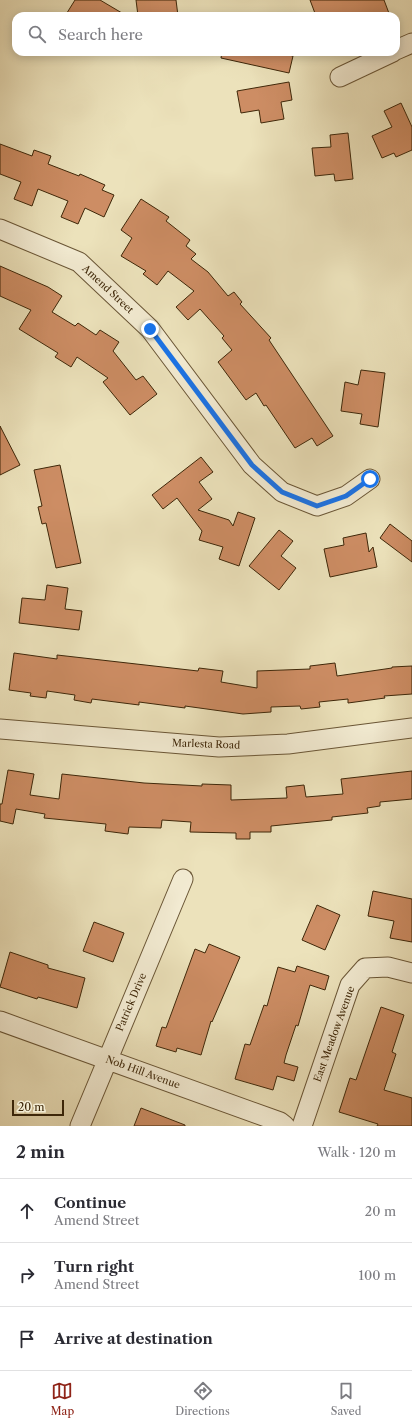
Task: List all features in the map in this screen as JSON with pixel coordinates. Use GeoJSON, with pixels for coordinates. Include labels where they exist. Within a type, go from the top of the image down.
{"type":"FeatureCollection","features":[{"type":"Feature","properties":{"kind":"street"},"geometry":{"type":"LineString","coordinates":[[400,48],[412,43]]}},
{"type":"Feature","properties":{"kind":"street"},"geometry":{"type":"LineString","coordinates":[[340,77],[385,56]]}},
{"type":"Feature","properties":{"kind":"street","name":"Amend Street"},"geometry":{"type":"LineString","coordinates":[[0,229],[79,262],[150,329],[252,465],[282,492],[317,506],[346,496],[370,479]]}},
{"type":"Feature","properties":{"kind":"street","name":"Marlesta Road"},"geometry":{"type":"LineString","coordinates":[[0,729],[219,747],[288,744],[412,728]]}},
{"type":"Feature","properties":{"kind":"street","name":"Patrick Drive"},"geometry":{"type":"LineString","coordinates":[[80,1126],[183,879]]}},
{"type":"Feature","properties":{"kind":"street","name":"East Meadow Avenue"},"geometry":{"type":"LineString","coordinates":[[302,1126],[350,985],[365,968],[388,968],[412,973]]}},
{"type":"Feature","properties":{"kind":"street","name":"Nob Hill Avenue"},"geometry":{"type":"LineString","coordinates":[[0,1021],[280,1122],[285,1126]]}},
{"type":"Feature","properties":{"kind":"building"},"geometry":{"type":"Polygon","coordinates":[[[75,0],[100,0],[120,12],[68,12],[75,0]]]}},
{"type":"Feature","properties":{"kind":"building"},"geometry":{"type":"Polygon","coordinates":[[[136,0],[176,0],[178,12],[138,12],[136,0]]]}},
{"type":"Feature","properties":{"kind":"building"},"geometry":{"type":"Polygon","coordinates":[[[310,0],[384,0],[388,12],[314,12],[310,0]]]}},
{"type":"Feature","properties":{"kind":"building"},"geometry":{"type":"Polygon","coordinates":[[[221,56],[293,56],[289,73],[221,58],[221,56]]]}},
{"type":"Feature","properties":{"kind":"building"},"geometry":{"type":"Polygon","coordinates":[[[289,82],[292,100],[281,102],[284,119],[261,123],[259,110],[241,113],[237,91],[289,82]]]}},
{"type":"Feature","properties":{"kind":"building"},"geometry":{"type":"Polygon","coordinates":[[[401,103],[412,127],[412,150],[396,157],[394,153],[382,158],[372,136],[392,127],[384,111],[401,103]]]}},
{"type":"Feature","properties":{"kind":"building"},"geometry":{"type":"Polygon","coordinates":[[[348,133],[353,179],[335,181],[334,174],[315,176],[312,148],[331,147],[330,135],[348,133]]]}},
{"type":"Feature","properties":{"kind":"building"},"geometry":{"type":"Polygon","coordinates":[[[0,144],[32,156],[34,150],[51,156],[48,164],[79,176],[80,174],[105,185],[102,190],[114,195],[104,217],[85,208],[78,224],[61,217],[68,201],[38,189],[32,206],[14,199],[21,182],[0,174],[0,144]]]}},
{"type":"Feature","properties":{"kind":"building"},"geometry":{"type":"Polygon","coordinates":[[[141,199],[169,217],[166,221],[190,240],[186,246],[196,254],[191,259],[208,272],[228,296],[234,292],[242,302],[240,304],[271,338],[269,340],[333,436],[317,446],[312,438],[295,448],[266,405],[264,406],[256,393],[246,400],[218,362],[232,350],[222,338],[224,336],[200,309],[188,320],[176,307],[194,291],[168,271],[157,285],[143,274],[146,271],[121,256],[132,238],[121,230],[141,199]]]}},
{"type":"Feature","properties":{"kind":"building"},"geometry":{"type":"Polygon","coordinates":[[[0,266],[48,287],[62,296],[52,312],[75,326],[78,323],[96,335],[100,330],[119,342],[113,351],[136,380],[143,376],[157,394],[130,415],[103,382],[108,378],[77,357],[71,367],[55,357],[58,353],[19,329],[31,310],[0,296],[0,266]]]}},
{"type":"Feature","properties":{"kind":"building"},"geometry":{"type":"Polygon","coordinates":[[[361,370],[385,373],[378,427],[360,424],[362,414],[341,411],[345,382],[358,385],[361,370]]]}},
{"type":"Feature","properties":{"kind":"building"},"geometry":{"type":"Polygon","coordinates":[[[0,426],[20,465],[0,475],[0,426]]]}},
{"type":"Feature","properties":{"kind":"building"},"geometry":{"type":"Polygon","coordinates":[[[201,457],[213,472],[199,482],[212,499],[198,510],[229,520],[233,526],[238,512],[255,518],[239,566],[219,559],[223,547],[199,540],[202,531],[177,498],[163,509],[152,495],[201,457]]]}},
{"type":"Feature","properties":{"kind":"building"},"geometry":{"type":"Polygon","coordinates":[[[60,465],[81,563],[56,568],[46,523],[42,524],[38,507],[42,506],[34,470],[60,465]]]}},
{"type":"Feature","properties":{"kind":"building"},"geometry":{"type":"Polygon","coordinates":[[[390,524],[412,541],[412,562],[380,538],[390,524]]]}},
{"type":"Feature","properties":{"kind":"building"},"geometry":{"type":"Polygon","coordinates":[[[279,530],[293,541],[281,556],[296,568],[279,590],[249,566],[279,530]]]}},
{"type":"Feature","properties":{"kind":"building"},"geometry":{"type":"Polygon","coordinates":[[[366,533],[369,552],[373,547],[377,567],[330,577],[324,549],[344,545],[343,538],[366,533]]]}},
{"type":"Feature","properties":{"kind":"building"},"geometry":{"type":"Polygon","coordinates":[[[47,585],[68,588],[65,609],[82,611],[79,630],[19,623],[22,598],[45,600],[47,585]]]}},
{"type":"Feature","properties":{"kind":"building"},"geometry":{"type":"Polygon","coordinates":[[[14,653],[57,659],[57,655],[198,671],[199,668],[223,671],[221,682],[257,688],[257,671],[310,669],[310,666],[335,663],[337,676],[392,667],[412,666],[412,694],[384,696],[385,698],[348,703],[348,699],[319,702],[320,707],[301,709],[300,706],[271,707],[271,712],[243,714],[185,706],[185,708],[139,702],[139,705],[92,699],[91,703],[74,700],[75,695],[47,691],[46,698],[30,696],[31,693],[9,690],[14,653]]]}},
{"type":"Feature","properties":{"kind":"building"},"geometry":{"type":"Polygon","coordinates":[[[8,770],[34,774],[30,795],[59,799],[62,774],[144,783],[202,786],[202,784],[231,785],[231,800],[287,798],[286,787],[304,785],[306,797],[343,794],[341,779],[412,771],[412,799],[380,802],[380,806],[367,808],[368,813],[332,817],[332,820],[271,826],[271,832],[250,832],[250,839],[236,839],[236,833],[190,832],[191,822],[162,820],[161,828],[129,827],[128,834],[105,831],[106,824],[44,818],[45,814],[16,809],[13,824],[0,821],[0,804],[2,804],[8,770]]]}},
{"type":"Feature","properties":{"kind":"building"},"geometry":{"type":"Polygon","coordinates":[[[373,891],[412,899],[412,942],[390,938],[394,921],[368,916],[373,891]]]}},
{"type":"Feature","properties":{"kind":"building"},"geometry":{"type":"Polygon","coordinates":[[[317,905],[340,915],[325,950],[302,940],[317,905]]]}},
{"type":"Feature","properties":{"kind":"building"},"geometry":{"type":"Polygon","coordinates":[[[94,922],[124,933],[113,962],[83,951],[94,922]]]}},
{"type":"Feature","properties":{"kind":"building"},"geometry":{"type":"Polygon","coordinates":[[[209,944],[240,957],[212,1022],[211,1021],[201,1055],[177,1048],[176,1052],[156,1046],[162,1027],[166,1028],[195,949],[205,953],[209,944]]]}},
{"type":"Feature","properties":{"kind":"building"},"geometry":{"type":"Polygon","coordinates":[[[10,952],[48,965],[48,968],[85,978],[77,1008],[38,997],[37,999],[0,987],[10,952]]]}},
{"type":"Feature","properties":{"kind":"building"},"geometry":{"type":"Polygon","coordinates":[[[297,966],[329,976],[325,990],[310,985],[298,1026],[296,1025],[286,1055],[284,1063],[298,1067],[294,1081],[277,1076],[273,1090],[235,1079],[245,1044],[250,1045],[264,1005],[267,1006],[278,967],[295,972],[297,966]]]}},
{"type":"Feature","properties":{"kind":"building"},"geometry":{"type":"Polygon","coordinates":[[[381,1007],[404,1015],[392,1052],[396,1054],[384,1090],[412,1098],[412,1126],[377,1126],[378,1124],[339,1112],[350,1078],[356,1080],[381,1007]]]}},
{"type":"Feature","properties":{"kind":"building"},"geometry":{"type":"Polygon","coordinates":[[[141,1108],[185,1125],[185,1126],[134,1126],[141,1108]]]}},
{"type":"Feature","properties":{"kind":"route"},"geometry":{"type":"LineString","coordinates":[[150,329],[252,465],[282,492],[317,506],[346,496],[370,479]]}}]}
